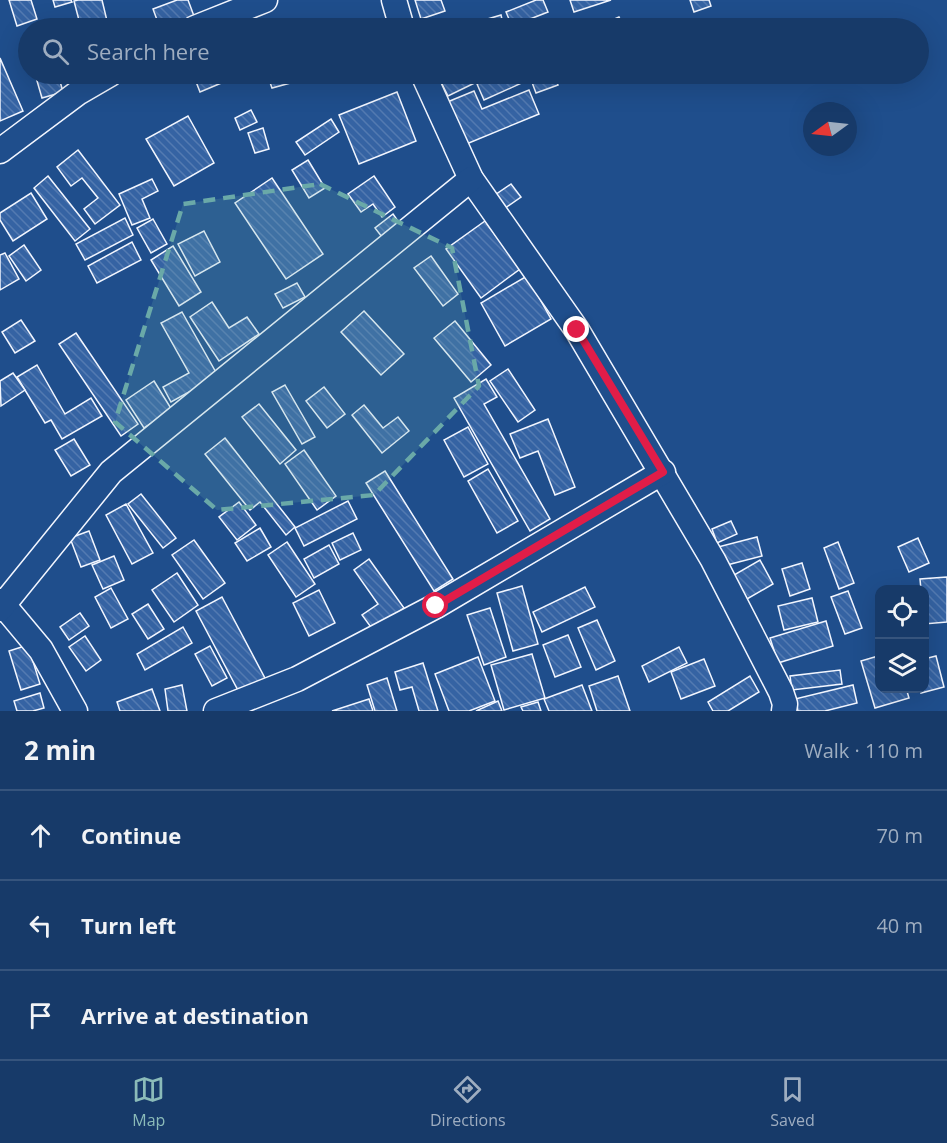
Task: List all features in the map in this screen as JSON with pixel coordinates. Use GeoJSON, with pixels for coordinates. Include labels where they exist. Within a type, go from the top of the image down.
{"type":"FeatureCollection","features":[{"type":"Feature","properties":{"kind":"street"},"geometry":{"type":"LineString","coordinates":[[220,18],[266,0]]}},
{"type":"Feature","properties":{"kind":"street"},"geometry":{"type":"LineString","coordinates":[[394,0],[399,18]]}},
{"type":"Feature","properties":{"kind":"street"},"geometry":{"type":"LineString","coordinates":[[0,151],[93,84]]}},
{"type":"Feature","properties":{"kind":"street"},"geometry":{"type":"LineString","coordinates":[[428,84],[471,180],[577,330],[663,472],[713,560],[781,692],[785,704],[784,711]]}},
{"type":"Feature","properties":{"kind":"street"},"geometry":{"type":"LineString","coordinates":[[75,711],[41,650],[1,605],[111,472],[471,180]]}},
{"type":"Feature","properties":{"kind":"street"},"geometry":{"type":"LineString","coordinates":[[216,711],[297,679],[436,606],[663,472]]}},
{"type":"Feature","properties":{"kind":"highlighted area"},"geometry":{"type":"Polygon","coordinates":[[[320,184],[452,248],[479,386],[374,495],[217,510],[115,422],[183,204],[320,184]]]}},
{"type":"Feature","properties":{"kind":"building"},"geometry":{"type":"Polygon","coordinates":[[[9,0],[31,0],[37,18],[18,18],[17,26],[9,0]]]}},
{"type":"Feature","properties":{"kind":"building"},"geometry":{"type":"Polygon","coordinates":[[[53,0],[71,0],[72,2],[55,7],[53,0]]]}},
{"type":"Feature","properties":{"kind":"building"},"geometry":{"type":"Polygon","coordinates":[[[102,0],[106,18],[78,18],[74,1],[102,0]]]}},
{"type":"Feature","properties":{"kind":"building"},"geometry":{"type":"Polygon","coordinates":[[[177,0],[188,0],[194,16],[156,18],[153,9],[177,0]]]}},
{"type":"Feature","properties":{"kind":"building"},"geometry":{"type":"Polygon","coordinates":[[[415,0],[441,0],[445,11],[421,18],[415,0]]]}},
{"type":"Feature","properties":{"kind":"building"},"geometry":{"type":"Polygon","coordinates":[[[536,0],[543,0],[548,12],[533,18],[509,18],[506,12],[536,0]]]}},
{"type":"Feature","properties":{"kind":"building"},"geometry":{"type":"Polygon","coordinates":[[[570,0],[611,0],[574,12],[570,0]]]}},
{"type":"Feature","properties":{"kind":"building"},"geometry":{"type":"Polygon","coordinates":[[[690,0],[709,0],[711,6],[694,12],[690,0]]]}},
{"type":"Feature","properties":{"kind":"building"},"geometry":{"type":"Polygon","coordinates":[[[0,58],[23,111],[0,121],[0,58]]]}},
{"type":"Feature","properties":{"kind":"building"},"geometry":{"type":"Polygon","coordinates":[[[38,84],[61,84],[63,92],[42,98],[38,84]]]}},
{"type":"Feature","properties":{"kind":"building"},"geometry":{"type":"Polygon","coordinates":[[[197,84],[219,84],[200,92],[197,84]]]}},
{"type":"Feature","properties":{"kind":"building"},"geometry":{"type":"Polygon","coordinates":[[[271,84],[287,84],[272,88],[271,84]]]}},
{"type":"Feature","properties":{"kind":"building"},"geometry":{"type":"Polygon","coordinates":[[[442,84],[473,84],[448,96],[442,84]]]}},
{"type":"Feature","properties":{"kind":"building"},"geometry":{"type":"Polygon","coordinates":[[[477,84],[520,84],[484,100],[477,84]]]}},
{"type":"Feature","properties":{"kind":"building"},"geometry":{"type":"Polygon","coordinates":[[[533,84],[558,84],[558,85],[536,93],[533,84]]]}},
{"type":"Feature","properties":{"kind":"building"},"geometry":{"type":"Polygon","coordinates":[[[529,90],[539,114],[464,145],[445,103],[474,91],[482,109],[529,90]]]}},
{"type":"Feature","properties":{"kind":"building"},"geometry":{"type":"Polygon","coordinates":[[[397,92],[416,141],[359,164],[339,115],[397,92]]]}},
{"type":"Feature","properties":{"kind":"building"},"geometry":{"type":"Polygon","coordinates":[[[251,110],[257,122],[240,130],[235,118],[251,110]]]}},
{"type":"Feature","properties":{"kind":"building"},"geometry":{"type":"Polygon","coordinates":[[[188,116],[214,163],[174,186],[146,139],[188,116]]]}},
{"type":"Feature","properties":{"kind":"building"},"geometry":{"type":"Polygon","coordinates":[[[331,119],[339,132],[305,155],[296,142],[331,119]]]}},
{"type":"Feature","properties":{"kind":"building"},"geometry":{"type":"Polygon","coordinates":[[[263,128],[269,149],[255,153],[248,133],[263,128]]]}},
{"type":"Feature","properties":{"kind":"building"},"geometry":{"type":"Polygon","coordinates":[[[78,150],[120,205],[95,224],[84,209],[98,198],[82,178],[71,186],[57,167],[78,150]]]}},
{"type":"Feature","properties":{"kind":"building"},"geometry":{"type":"Polygon","coordinates":[[[308,160],[325,188],[309,198],[292,170],[308,160]]]}},
{"type":"Feature","properties":{"kind":"building"},"geometry":{"type":"Polygon","coordinates":[[[48,176],[90,229],[75,241],[34,188],[48,176]]]}},
{"type":"Feature","properties":{"kind":"building"},"geometry":{"type":"Polygon","coordinates":[[[374,176],[395,207],[382,217],[373,204],[361,212],[348,194],[374,176]]]}},
{"type":"Feature","properties":{"kind":"building"},"geometry":{"type":"Polygon","coordinates":[[[272,178],[323,254],[286,279],[235,203],[272,178]]]}},
{"type":"Feature","properties":{"kind":"building"},"geometry":{"type":"Polygon","coordinates":[[[152,179],[158,191],[142,199],[150,218],[132,225],[119,194],[152,179]]]}},
{"type":"Feature","properties":{"kind":"building"},"geometry":{"type":"Polygon","coordinates":[[[511,184],[521,197],[501,211],[492,197],[511,184]]]}},
{"type":"Feature","properties":{"kind":"building"},"geometry":{"type":"Polygon","coordinates":[[[31,193],[47,219],[13,241],[0,220],[0,213],[31,193]]]}},
{"type":"Feature","properties":{"kind":"building"},"geometry":{"type":"Polygon","coordinates":[[[393,214],[400,224],[382,237],[375,228],[393,214]]]}},
{"type":"Feature","properties":{"kind":"building"},"geometry":{"type":"Polygon","coordinates":[[[125,218],[133,235],[85,260],[76,244],[125,218]]]}},
{"type":"Feature","properties":{"kind":"building"},"geometry":{"type":"Polygon","coordinates":[[[153,219],[167,244],[151,253],[137,228],[153,219]]]}},
{"type":"Feature","properties":{"kind":"building"},"geometry":{"type":"Polygon","coordinates":[[[485,221],[520,269],[481,298],[446,249],[485,221]]]}},
{"type":"Feature","properties":{"kind":"building"},"geometry":{"type":"Polygon","coordinates":[[[204,231],[220,262],[195,276],[178,244],[204,231]]]}},
{"type":"Feature","properties":{"kind":"building"},"geometry":{"type":"Polygon","coordinates":[[[132,242],[141,260],[97,283],[88,266],[132,242]]]}},
{"type":"Feature","properties":{"kind":"building"},"geometry":{"type":"Polygon","coordinates":[[[24,245],[41,270],[26,281],[9,256],[24,245]]]}},
{"type":"Feature","properties":{"kind":"building"},"geometry":{"type":"Polygon","coordinates":[[[173,246],[201,292],[179,306],[151,260],[173,246]]]}},
{"type":"Feature","properties":{"kind":"building"},"geometry":{"type":"Polygon","coordinates":[[[5,253],[19,279],[0,290],[0,255],[5,253]]]}},
{"type":"Feature","properties":{"kind":"building"},"geometry":{"type":"Polygon","coordinates":[[[431,256],[458,294],[443,306],[414,268],[431,256]]]}},
{"type":"Feature","properties":{"kind":"building"},"geometry":{"type":"Polygon","coordinates":[[[527,276],[551,319],[505,346],[481,303],[527,276]]]}},
{"type":"Feature","properties":{"kind":"building"},"geometry":{"type":"Polygon","coordinates":[[[297,283],[305,297],[283,308],[275,294],[297,283]]]}},
{"type":"Feature","properties":{"kind":"building"},"geometry":{"type":"Polygon","coordinates":[[[212,302],[229,328],[247,317],[259,334],[219,361],[190,317],[212,302]]]}},
{"type":"Feature","properties":{"kind":"building"},"geometry":{"type":"Polygon","coordinates":[[[364,311],[404,354],[381,375],[341,332],[364,311]]]}},
{"type":"Feature","properties":{"kind":"building"},"geometry":{"type":"Polygon","coordinates":[[[182,312],[218,376],[171,402],[163,387],[189,373],[161,323],[182,312]]]}},
{"type":"Feature","properties":{"kind":"building"},"geometry":{"type":"Polygon","coordinates":[[[21,320],[35,341],[15,353],[2,332],[21,320]]]}},
{"type":"Feature","properties":{"kind":"building"},"geometry":{"type":"Polygon","coordinates":[[[455,321],[491,365],[471,382],[434,338],[455,321]]]}},
{"type":"Feature","properties":{"kind":"building"},"geometry":{"type":"Polygon","coordinates":[[[76,333],[138,424],[121,436],[59,344],[76,333]]]}},
{"type":"Feature","properties":{"kind":"building"},"geometry":{"type":"Polygon","coordinates":[[[37,365],[65,414],[91,398],[102,416],[62,439],[51,420],[45,423],[17,377],[37,365]]]}},
{"type":"Feature","properties":{"kind":"building"},"geometry":{"type":"Polygon","coordinates":[[[508,369],[535,410],[518,422],[490,381],[508,369]]]}},
{"type":"Feature","properties":{"kind":"building"},"geometry":{"type":"Polygon","coordinates":[[[13,373],[25,390],[1,406],[0,381],[13,373]]]}},
{"type":"Feature","properties":{"kind":"building"},"geometry":{"type":"Polygon","coordinates":[[[486,379],[497,397],[484,404],[550,519],[530,531],[454,398],[486,379]]]}},
{"type":"Feature","properties":{"kind":"building"},"geometry":{"type":"Polygon","coordinates":[[[154,381],[172,410],[144,428],[126,400],[154,381]]]}},
{"type":"Feature","properties":{"kind":"building"},"geometry":{"type":"Polygon","coordinates":[[[285,385],[315,437],[302,444],[272,392],[285,385]]]}},
{"type":"Feature","properties":{"kind":"building"},"geometry":{"type":"Polygon","coordinates":[[[324,387],[345,414],[327,428],[306,401],[324,387]]]}},
{"type":"Feature","properties":{"kind":"building"},"geometry":{"type":"Polygon","coordinates":[[[259,404],[296,450],[280,464],[242,417],[259,404]]]}},
{"type":"Feature","properties":{"kind":"building"},"geometry":{"type":"Polygon","coordinates":[[[364,405],[383,428],[398,417],[409,431],[382,453],[352,415],[364,405]]]}},
{"type":"Feature","properties":{"kind":"building"},"geometry":{"type":"Polygon","coordinates":[[[548,419],[575,487],[555,495],[538,451],[520,458],[510,434],[548,419]]]}},
{"type":"Feature","properties":{"kind":"building"},"geometry":{"type":"Polygon","coordinates":[[[468,427],[488,464],[464,477],[444,440],[468,427]]]}},
{"type":"Feature","properties":{"kind":"building"},"geometry":{"type":"Polygon","coordinates":[[[225,438],[295,527],[286,535],[260,502],[250,510],[205,454],[225,438]]]}},
{"type":"Feature","properties":{"kind":"building"},"geometry":{"type":"Polygon","coordinates":[[[74,439],[90,465],[71,476],[55,450],[74,439]]]}},
{"type":"Feature","properties":{"kind":"building"},"geometry":{"type":"Polygon","coordinates":[[[304,450],[336,496],[317,510],[285,464],[304,450]]]}},
{"type":"Feature","properties":{"kind":"building"},"geometry":{"type":"Polygon","coordinates":[[[488,469],[518,521],[497,533],[468,481],[488,469]]]}},
{"type":"Feature","properties":{"kind":"building"},"geometry":{"type":"Polygon","coordinates":[[[385,471],[453,579],[434,591],[366,483],[385,471]]]}},
{"type":"Feature","properties":{"kind":"building"},"geometry":{"type":"Polygon","coordinates":[[[141,494],[176,538],[163,548],[128,504],[141,494]]]}},
{"type":"Feature","properties":{"kind":"building"},"geometry":{"type":"Polygon","coordinates":[[[348,501],[357,519],[304,546],[295,528],[348,501]]]}},
{"type":"Feature","properties":{"kind":"building"},"geometry":{"type":"Polygon","coordinates":[[[239,502],[256,525],[237,540],[219,517],[239,502]]]}},
{"type":"Feature","properties":{"kind":"building"},"geometry":{"type":"Polygon","coordinates":[[[126,504],[153,553],[132,564],[106,515],[126,504]]]}},
{"type":"Feature","properties":{"kind":"building"},"geometry":{"type":"Polygon","coordinates":[[[731,521],[737,534],[717,543],[712,529],[731,521]]]}},
{"type":"Feature","properties":{"kind":"building"},"geometry":{"type":"Polygon","coordinates":[[[260,528],[271,547],[247,561],[235,543],[260,528]]]}},
{"type":"Feature","properties":{"kind":"building"},"geometry":{"type":"Polygon","coordinates":[[[89,531],[100,560],[81,567],[70,538],[89,531]]]}},
{"type":"Feature","properties":{"kind":"building"},"geometry":{"type":"Polygon","coordinates":[[[353,533],[361,550],[340,560],[332,543],[353,533]]]}},
{"type":"Feature","properties":{"kind":"building"},"geometry":{"type":"Polygon","coordinates":[[[757,537],[762,556],[723,566],[718,547],[757,537]]]}},
{"type":"Feature","properties":{"kind":"building"},"geometry":{"type":"Polygon","coordinates":[[[918,538],[929,563],[909,572],[898,547],[918,538]]]}},
{"type":"Feature","properties":{"kind":"building"},"geometry":{"type":"Polygon","coordinates":[[[194,540],[225,583],[203,599],[172,555],[194,540]]]}},
{"type":"Feature","properties":{"kind":"building"},"geometry":{"type":"Polygon","coordinates":[[[287,542],[315,584],[296,597],[268,555],[287,542]]]}},
{"type":"Feature","properties":{"kind":"building"},"geometry":{"type":"Polygon","coordinates":[[[838,542],[854,583],[839,589],[824,548],[838,542]]]}},
{"type":"Feature","properties":{"kind":"building"},"geometry":{"type":"Polygon","coordinates":[[[329,545],[339,564],[314,578],[304,559],[329,545]]]}},
{"type":"Feature","properties":{"kind":"building"},"geometry":{"type":"Polygon","coordinates":[[[114,556],[124,580],[103,589],[92,565],[114,556]]]}},
{"type":"Feature","properties":{"kind":"building"},"geometry":{"type":"Polygon","coordinates":[[[369,559],[404,608],[373,630],[362,615],[378,604],[354,570],[369,559]]]}},
{"type":"Feature","properties":{"kind":"building"},"geometry":{"type":"Polygon","coordinates":[[[760,560],[773,584],[747,599],[734,575],[760,560]]]}},
{"type":"Feature","properties":{"kind":"building"},"geometry":{"type":"Polygon","coordinates":[[[802,563],[810,589],[790,596],[782,569],[802,563]]]}},
{"type":"Feature","properties":{"kind":"building"},"geometry":{"type":"Polygon","coordinates":[[[177,573],[198,605],[174,622],[152,590],[177,573]]]}},
{"type":"Feature","properties":{"kind":"building"},"geometry":{"type":"Polygon","coordinates":[[[947,577],[947,622],[929,624],[929,585],[921,585],[920,579],[947,577]]]}},
{"type":"Feature","properties":{"kind":"building"},"geometry":{"type":"Polygon","coordinates":[[[522,586],[538,644],[513,651],[497,593],[522,586]]]}},
{"type":"Feature","properties":{"kind":"building"},"geometry":{"type":"Polygon","coordinates":[[[585,587],[595,607],[542,632],[533,612],[585,587]]]}},
{"type":"Feature","properties":{"kind":"building"},"geometry":{"type":"Polygon","coordinates":[[[111,588],[128,619],[111,628],[95,597],[111,588]]]}},
{"type":"Feature","properties":{"kind":"building"},"geometry":{"type":"Polygon","coordinates":[[[319,590],[335,623],[309,636],[293,603],[319,590]]]}},
{"type":"Feature","properties":{"kind":"building"},"geometry":{"type":"Polygon","coordinates":[[[848,591],[862,628],[845,634],[831,597],[848,591]]]}},
{"type":"Feature","properties":{"kind":"building"},"geometry":{"type":"Polygon","coordinates":[[[222,597],[267,682],[241,696],[196,611],[222,597]]]}},
{"type":"Feature","properties":{"kind":"building"},"geometry":{"type":"Polygon","coordinates":[[[812,598],[818,622],[784,630],[778,606],[812,598]]]}},
{"type":"Feature","properties":{"kind":"building"},"geometry":{"type":"Polygon","coordinates":[[[148,604],[164,629],[148,639],[132,614],[148,604]]]}},
{"type":"Feature","properties":{"kind":"building"},"geometry":{"type":"Polygon","coordinates":[[[490,608],[506,657],[484,665],[467,615],[490,608]]]}},
{"type":"Feature","properties":{"kind":"building"},"geometry":{"type":"Polygon","coordinates":[[[80,613],[89,626],[69,640],[60,627],[80,613]]]}},
{"type":"Feature","properties":{"kind":"building"},"geometry":{"type":"Polygon","coordinates":[[[597,620],[615,661],[596,670],[578,628],[597,620]]]}},
{"type":"Feature","properties":{"kind":"building"},"geometry":{"type":"Polygon","coordinates":[[[826,621],[833,646],[778,663],[770,638],[826,621]]]}},
{"type":"Feature","properties":{"kind":"building"},"geometry":{"type":"Polygon","coordinates":[[[183,627],[192,643],[145,670],[137,654],[183,627]]]}},
{"type":"Feature","properties":{"kind":"building"},"geometry":{"type":"Polygon","coordinates":[[[568,635],[581,667],[555,677],[543,645],[568,635]]]}},
{"type":"Feature","properties":{"kind":"building"},"geometry":{"type":"Polygon","coordinates":[[[85,636],[101,660],[86,671],[69,647],[85,636]]]}},
{"type":"Feature","properties":{"kind":"building"},"geometry":{"type":"Polygon","coordinates":[[[28,645],[40,684],[21,690],[9,651],[28,645]]]}},
{"type":"Feature","properties":{"kind":"building"},"geometry":{"type":"Polygon","coordinates":[[[210,646],[227,678],[212,686],[195,654],[210,646]]]}},
{"type":"Feature","properties":{"kind":"building"},"geometry":{"type":"Polygon","coordinates":[[[679,647],[687,663],[649,682],[642,666],[679,647]]]}},
{"type":"Feature","properties":{"kind":"building"},"geometry":{"type":"Polygon","coordinates":[[[532,654],[545,698],[504,710],[491,665],[532,654]]]}},
{"type":"Feature","properties":{"kind":"building"},"geometry":{"type":"Polygon","coordinates":[[[936,656],[944,687],[929,691],[929,658],[936,656]]]}},
{"type":"Feature","properties":{"kind":"building"},"geometry":{"type":"Polygon","coordinates":[[[478,657],[495,701],[469,711],[449,711],[435,674],[478,657]]]}},
{"type":"Feature","properties":{"kind":"building"},"geometry":{"type":"Polygon","coordinates":[[[875,657],[875,693],[908,693],[909,698],[875,708],[861,661],[875,657]]]}},
{"type":"Feature","properties":{"kind":"building"},"geometry":{"type":"Polygon","coordinates":[[[704,659],[715,686],[681,699],[671,672],[704,659]]]}},
{"type":"Feature","properties":{"kind":"building"},"geometry":{"type":"Polygon","coordinates":[[[423,663],[438,711],[419,711],[412,687],[400,690],[395,672],[423,663]]]}},
{"type":"Feature","properties":{"kind":"building"},"geometry":{"type":"Polygon","coordinates":[[[840,670],[842,684],[792,690],[790,676],[840,670]]]}},
{"type":"Feature","properties":{"kind":"building"},"geometry":{"type":"Polygon","coordinates":[[[618,676],[630,711],[597,711],[589,686],[618,676]]]}},
{"type":"Feature","properties":{"kind":"building"},"geometry":{"type":"Polygon","coordinates":[[[750,676],[759,692],[728,711],[713,711],[708,702],[750,676]]]}},
{"type":"Feature","properties":{"kind":"building"},"geometry":{"type":"Polygon","coordinates":[[[387,678],[397,711],[375,711],[367,685],[387,678]]]}},
{"type":"Feature","properties":{"kind":"building"},"geometry":{"type":"Polygon","coordinates":[[[182,685],[187,711],[168,711],[165,689],[182,685]]]}},
{"type":"Feature","properties":{"kind":"building"},"geometry":{"type":"Polygon","coordinates":[[[582,685],[592,711],[549,711],[544,699],[582,685]]]}},
{"type":"Feature","properties":{"kind":"building"},"geometry":{"type":"Polygon","coordinates":[[[853,685],[857,703],[825,711],[798,711],[795,699],[853,685]]]}},
{"type":"Feature","properties":{"kind":"building"},"geometry":{"type":"Polygon","coordinates":[[[152,689],[160,711],[120,711],[117,702],[152,689]]]}},
{"type":"Feature","properties":{"kind":"building"},"geometry":{"type":"Polygon","coordinates":[[[40,693],[44,708],[17,711],[14,701],[40,693]]]}},
{"type":"Feature","properties":{"kind":"building"},"geometry":{"type":"Polygon","coordinates":[[[369,699],[373,711],[332,711],[369,699]]]}},
{"type":"Feature","properties":{"kind":"building"},"geometry":{"type":"Polygon","coordinates":[[[498,701],[502,711],[476,711],[498,701]]]}},
{"type":"Feature","properties":{"kind":"building"},"geometry":{"type":"Polygon","coordinates":[[[538,702],[541,711],[523,711],[521,707],[538,702]]]}},
{"type":"Feature","properties":{"kind":"route"},"geometry":{"type":"LineString","coordinates":[[436,606],[663,472],[577,330]]}}]}
